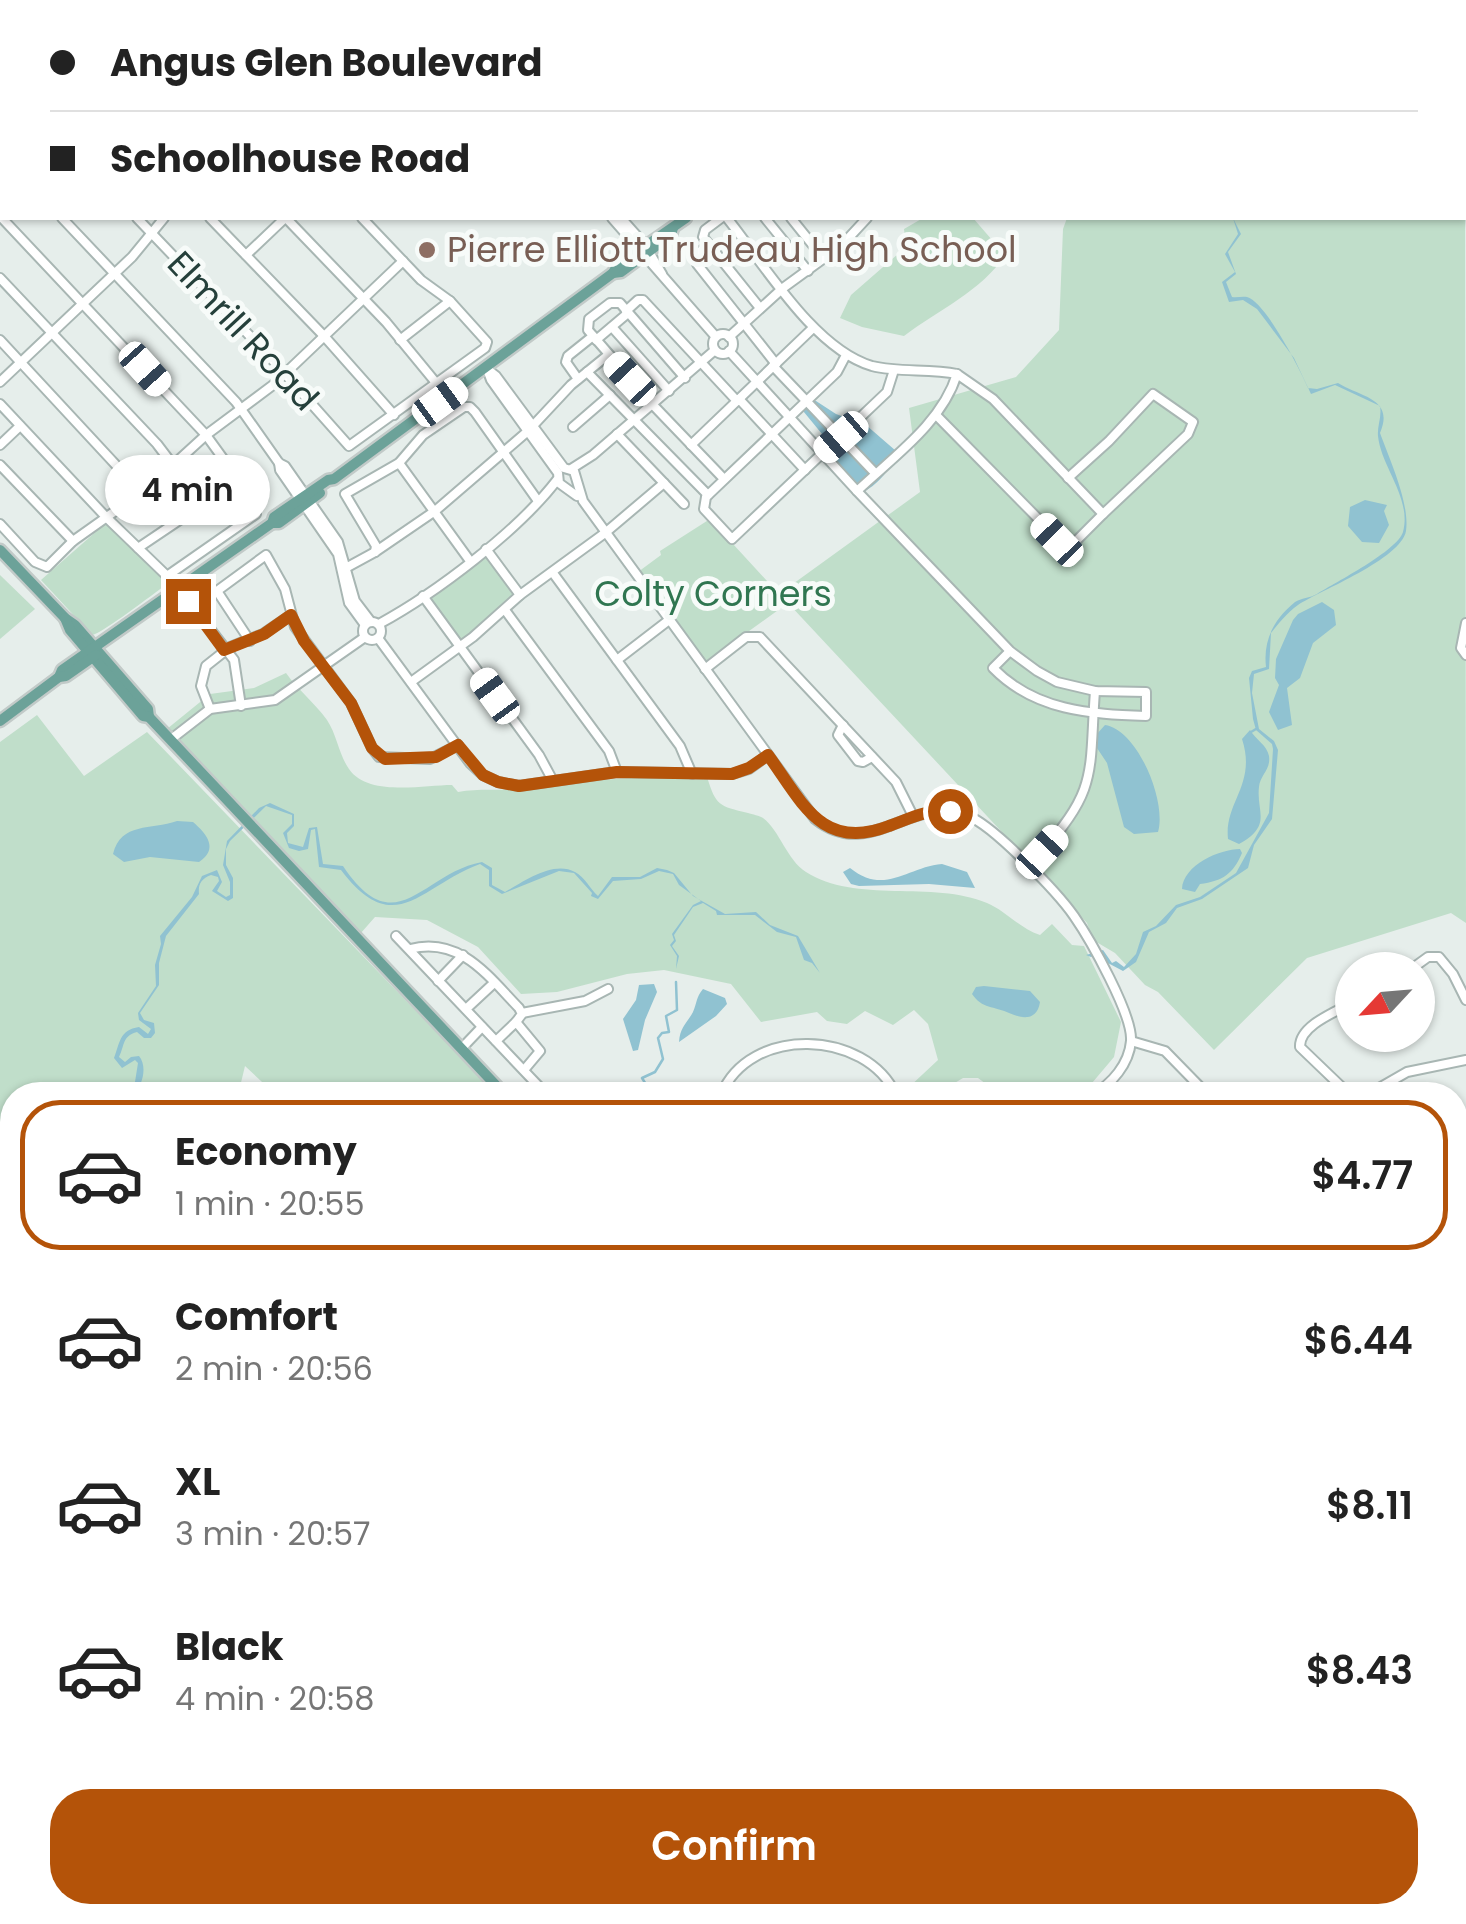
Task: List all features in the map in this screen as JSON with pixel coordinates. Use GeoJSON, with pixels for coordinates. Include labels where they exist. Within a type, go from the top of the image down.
{"type":"FeatureCollection","features":[{"type":"Feature","properties":{"kind":"main road"},"geometry":{"type":"LineString","coordinates":[[0,721],[58,678],[62,670],[94,652],[272,523],[279,523],[305,500],[332,485],[334,479],[487,368],[613,273],[617,266],[670,235],[683,220]]}},
{"type":"Feature","properties":{"kind":"main road"},"geometry":{"type":"LineString","coordinates":[[0,550],[65,618],[70,630],[94,652],[143,716],[149,717],[493,1082]]}},
{"type":"Feature","properties":{"kind":"street"},"geometry":{"type":"LineString","coordinates":[[0,404],[167,576],[256,514],[206,435],[4,220]]}},
{"type":"Feature","properties":{"kind":"street"},"geometry":{"type":"LineString","coordinates":[[64,220],[242,409],[285,466],[338,554],[356,600],[382,632],[372,640],[365,636]]}},
{"type":"Feature","properties":{"kind":"street","name":"Elmrill Road"},"geometry":{"type":"LineString","coordinates":[[139,220],[349,446],[394,416]]}},
{"type":"Feature","properties":{"kind":"street"},"geometry":{"type":"LineString","coordinates":[[0,382],[115,273],[162,220]]}},
{"type":"Feature","properties":{"kind":"street"},"geometry":{"type":"LineString","coordinates":[[212,220],[324,336],[394,416],[485,348],[487,342],[450,301],[421,280],[364,220]]}},
{"type":"Feature","properties":{"kind":"street"},"geometry":{"type":"LineString","coordinates":[[246,254],[284,220]]}},
{"type":"Feature","properties":{"kind":"street"},"geometry":{"type":"LineString","coordinates":[[288,220],[364,299],[437,384]]}},
{"type":"Feature","properties":{"kind":"street"},"geometry":{"type":"LineString","coordinates":[[614,220],[645,250]]}},
{"type":"Feature","properties":{"kind":"street"},"geometry":{"type":"LineString","coordinates":[[622,220],[662,274],[716,336]]}},
{"type":"Feature","properties":{"kind":"street"},"geometry":{"type":"LineString","coordinates":[[721,220],[703,234],[760,308]]}},
{"type":"Feature","properties":{"kind":"street"},"geometry":{"type":"LineString","coordinates":[[726,220],[813,328],[846,355],[894,370],[957,374],[992,400],[1102,514]]}},
{"type":"Feature","properties":{"kind":"street"},"geometry":{"type":"LineString","coordinates":[[768,220],[808,270]]}},
{"type":"Feature","properties":{"kind":"street"},"geometry":{"type":"LineString","coordinates":[[793,220],[824,259]]}},
{"type":"Feature","properties":{"kind":"street"},"geometry":{"type":"LineString","coordinates":[[730,337],[782,288],[824,259],[864,220]]}},
{"type":"Feature","properties":{"kind":"street"},"geometry":{"type":"LineString","coordinates":[[708,244],[696,256],[697,264],[774,365],[875,474]]}},
{"type":"Feature","properties":{"kind":"street"},"geometry":{"type":"LineString","coordinates":[[0,524],[44,568],[285,374],[404,261]]}},
{"type":"Feature","properties":{"kind":"street"},"geometry":{"type":"LineString","coordinates":[[0,278],[175,464],[198,498],[198,506],[138,548]]}},
{"type":"Feature","properties":{"kind":"street"},"geometry":{"type":"LineString","coordinates":[[578,378],[568,367],[568,356],[612,327],[638,300],[643,300],[805,470]]}},
{"type":"Feature","properties":{"kind":"street"},"geometry":{"type":"LineString","coordinates":[[400,340],[450,301]]}},
{"type":"Feature","properties":{"kind":"street"},"geometry":{"type":"LineString","coordinates":[[685,378],[614,302],[590,317],[587,326],[608,355],[724,479]]}},
{"type":"Feature","properties":{"kind":"street"},"geometry":{"type":"LineString","coordinates":[[612,327],[669,391]]}},
{"type":"Feature","properties":{"kind":"street"},"geometry":{"type":"LineString","coordinates":[[691,444],[813,328]]}},
{"type":"Feature","properties":{"kind":"street"},"geometry":{"type":"LineString","coordinates":[[716,336],[730,337]]}},
{"type":"Feature","properties":{"kind":"street"},"geometry":{"type":"LineString","coordinates":[[716,336],[713,344],[720,354],[729,351],[730,337]]}},
{"type":"Feature","properties":{"kind":"street"},"geometry":{"type":"LineString","coordinates":[[0,340],[141,492]]}},
{"type":"Feature","properties":{"kind":"street"},"geometry":{"type":"LineString","coordinates":[[170,740],[210,710],[275,700],[322,668],[365,636],[372,624],[422,596],[486,549],[715,350]]}},
{"type":"Feature","properties":{"kind":"street"},"geometry":{"type":"LineString","coordinates":[[729,351],[1010,651],[1052,680],[1095,691],[1146,692],[1146,716],[1072,712],[1044,702],[994,668],[1010,651]]}},
{"type":"Feature","properties":{"kind":"street"},"geometry":{"type":"LineString","coordinates":[[344,568],[375,552],[434,511],[608,355]]}},
{"type":"Feature","properties":{"kind":"street"},"geometry":{"type":"LineString","coordinates":[[846,355],[839,370],[703,501],[704,509],[732,540],[888,392],[894,370]]}},
{"type":"Feature","properties":{"kind":"street"},"geometry":{"type":"LineString","coordinates":[[487,368],[812,815],[833,830],[865,834],[942,810],[978,820],[1070,911],[1126,1014],[1131,1041],[1120,1069],[1106,1082]]}},
{"type":"Feature","properties":{"kind":"street"},"geometry":{"type":"LineString","coordinates":[[587,372],[708,495]]}},
{"type":"Feature","properties":{"kind":"street"},"geometry":{"type":"LineString","coordinates":[[858,490],[936,415],[953,389],[957,374]]}},
{"type":"Feature","properties":{"kind":"street"},"geometry":{"type":"LineString","coordinates":[[936,415],[1068,549],[1188,434],[1192,422],[1153,394],[1109,442],[1068,478]]}},
{"type":"Feature","properties":{"kind":"street"},"geometry":{"type":"LineString","coordinates":[[573,427],[610,395]]}},
{"type":"Feature","properties":{"kind":"street"},"geometry":{"type":"LineString","coordinates":[[375,552],[376,546],[345,494],[399,464],[423,435],[467,406],[538,500]]}},
{"type":"Feature","properties":{"kind":"street"},"geometry":{"type":"LineString","coordinates":[[0,445],[20,426]]}},
{"type":"Feature","properties":{"kind":"street"},"geometry":{"type":"LineString","coordinates":[[617,434],[684,504]]}},
{"type":"Feature","properties":{"kind":"street"},"geometry":{"type":"LineString","coordinates":[[399,464],[470,561]]}},
{"type":"Feature","properties":{"kind":"street"},"geometry":{"type":"LineString","coordinates":[[0,465],[73,541]]}},
{"type":"Feature","properties":{"kind":"street"},"geometry":{"type":"LineString","coordinates":[[411,682],[606,533],[664,483]]}},
{"type":"Feature","properties":{"kind":"street"},"geometry":{"type":"LineString","coordinates":[[486,549],[520,595]]}},
{"type":"Feature","properties":{"kind":"street"},"geometry":{"type":"LineString","coordinates":[[250,641],[216,591],[266,554],[282,579],[295,627],[351,703],[379,757],[427,759],[458,745]]}},
{"type":"Feature","properties":{"kind":"street"},"geometry":{"type":"LineString","coordinates":[[553,573],[680,746],[692,774]]}},
{"type":"Feature","properties":{"kind":"street"},"geometry":{"type":"LineString","coordinates":[[180,590],[234,660],[241,706]]}},
{"type":"Feature","properties":{"kind":"street"},"geometry":{"type":"LineString","coordinates":[[422,596],[552,779]]}},
{"type":"Feature","properties":{"kind":"street"},"geometry":{"type":"LineString","coordinates":[[505,610],[609,751],[617,772]]}},
{"type":"Feature","properties":{"kind":"street"},"geometry":{"type":"LineString","coordinates":[[210,710],[201,686],[208,663],[224,650],[250,641],[291,615]]}},
{"type":"Feature","properties":{"kind":"street"},"geometry":{"type":"LineString","coordinates":[[617,660],[669,620]]}},
{"type":"Feature","properties":{"kind":"street"},"geometry":{"type":"LineString","coordinates":[[1466,623],[1461,648],[1466,655]]}},
{"type":"Feature","properties":{"kind":"street"},"geometry":{"type":"LineString","coordinates":[[705,669],[746,637],[760,638],[843,726],[838,734],[858,761],[872,757],[899,786],[914,816]]}},
{"type":"Feature","properties":{"kind":"street"},"geometry":{"type":"LineString","coordinates":[[378,638],[477,770],[498,782],[519,786],[617,772],[732,774],[768,755]]}},
{"type":"Feature","properties":{"kind":"street"},"geometry":{"type":"LineString","coordinates":[[1044,702],[1052,680]]}},
{"type":"Feature","properties":{"kind":"street"},"geometry":{"type":"LineString","coordinates":[[1042,852],[1070,821],[1083,797],[1092,755],[1095,691]]}},
{"type":"Feature","properties":{"kind":"street"},"geometry":{"type":"LineString","coordinates":[[396,936],[535,1082]]}},
{"type":"Feature","properties":{"kind":"street"},"geometry":{"type":"LineString","coordinates":[[410,950],[434,946],[464,955],[522,1013]]}},
{"type":"Feature","properties":{"kind":"street"},"geometry":{"type":"LineString","coordinates":[[438,980],[464,955]]}},
{"type":"Feature","properties":{"kind":"street"},"geometry":{"type":"LineString","coordinates":[[1435,956],[1439,956],[1453,974],[1466,1000]]}},
{"type":"Feature","properties":{"kind":"street"},"geometry":{"type":"LineString","coordinates":[[466,1009],[494,982]]}},
{"type":"Feature","properties":{"kind":"street"},"geometry":{"type":"LineString","coordinates":[[496,1041],[522,1013],[585,1001],[608,989]]}},
{"type":"Feature","properties":{"kind":"street"},"geometry":{"type":"LineString","coordinates":[[1335,1014],[1306,1032],[1300,1047],[1336,1082]]}},
{"type":"Feature","properties":{"kind":"street"},"geometry":{"type":"LineString","coordinates":[[516,1022],[540,1051],[524,1070]]}},
{"type":"Feature","properties":{"kind":"street"},"geometry":{"type":"LineString","coordinates":[[461,1048],[482,1027]]}},
{"type":"Feature","properties":{"kind":"street"},"geometry":{"type":"LineString","coordinates":[[1131,1041],[1165,1052],[1195,1082]]}},
{"type":"Feature","properties":{"kind":"street"},"geometry":{"type":"LineString","coordinates":[[728,1082],[752,1058],[774,1048],[804,1044],[858,1054],[878,1068],[887,1082]]}},
{"type":"Feature","properties":{"kind":"street"},"geometry":{"type":"LineString","coordinates":[[1390,1082],[1407,1072],[1466,1060]]}},
{"type":"Feature","properties":{"kind":"green space"},"geometry":{"type":"Polygon","coordinates":[[[920,220],[975,220],[1005,255],[972,290],[904,336],[840,318],[851,295],[906,247],[904,229],[920,220]]]}},
{"type":"Feature","properties":{"kind":"green space","name":"Colty Corners"},"geometry":{"type":"Polygon","coordinates":[[[1066,220],[1465,220],[1466,923],[1451,913],[1307,958],[1214,1050],[1158,992],[1145,985],[1115,953],[1093,940],[1087,923],[788,603],[706,662],[638,572],[661,555],[660,551],[710,519],[779,594],[920,492],[909,408],[1016,377],[1059,330],[1066,220]]]}},
{"type":"Feature","properties":{"kind":"green space"},"geometry":{"type":"Polygon","coordinates":[[[107,522],[167,584],[92,635],[41,580],[107,522]]]}},
{"type":"Feature","properties":{"kind":"green space"},"geometry":{"type":"Polygon","coordinates":[[[484,555],[513,594],[462,641],[428,596],[484,555]]]}},
{"type":"Feature","properties":{"kind":"green space"},"geometry":{"type":"Polygon","coordinates":[[[0,575],[35,609],[0,639],[0,575]]]}},
{"type":"Feature","properties":{"kind":"green space"},"geometry":{"type":"Polygon","coordinates":[[[286,673],[327,720],[349,769],[369,783],[397,788],[452,785],[458,792],[636,778],[707,777],[720,803],[763,818],[799,867],[826,882],[871,890],[966,896],[994,906],[1040,935],[1052,924],[1072,945],[1084,946],[1121,1022],[1114,1057],[1093,1082],[983,1082],[963,1078],[956,1082],[914,1082],[938,1060],[928,1024],[914,1010],[893,1025],[865,1011],[847,1024],[827,1021],[817,1012],[761,1022],[731,984],[664,970],[627,974],[557,992],[521,994],[478,947],[427,920],[375,917],[353,942],[162,733],[210,694],[254,688],[286,673]]]}},
{"type":"Feature","properties":{"kind":"green space"},"geometry":{"type":"Polygon","coordinates":[[[37,715],[84,776],[147,732],[484,1082],[262,1082],[245,1066],[241,1082],[0,1082],[0,742],[37,715]]]}},
{"type":"Feature","properties":{"kind":"water"},"geometry":{"type":"Polygon","coordinates":[[[1234,220],[1241,234],[1228,252],[1236,274],[1226,282],[1232,297],[1255,301],[1291,354],[1257,309],[1243,300],[1229,302],[1222,282],[1235,272],[1225,254],[1238,234],[1234,220]]]}},
{"type":"Feature","properties":{"kind":"water"},"geometry":{"type":"Polygon","coordinates":[[[1338,383],[1379,406],[1335,385],[1311,394],[1308,388],[1338,383]]]}},
{"type":"Feature","properties":{"kind":"water"},"geometry":{"type":"Polygon","coordinates":[[[806,399],[866,425],[896,451],[888,470],[872,486],[860,493],[843,481],[825,452],[822,434],[799,406],[806,399]]]}},
{"type":"Feature","properties":{"kind":"water"},"geometry":{"type":"Polygon","coordinates":[[[1380,407],[1380,433],[1402,494],[1406,520],[1406,531],[1401,542],[1376,563],[1298,605],[1271,633],[1269,669],[1254,674],[1252,693],[1259,729],[1274,741],[1278,750],[1272,819],[1254,845],[1248,868],[1202,899],[1177,908],[1166,923],[1149,932],[1136,962],[1123,971],[1106,962],[1102,952],[1086,955],[1103,950],[1112,963],[1116,961],[1124,967],[1136,954],[1143,932],[1156,926],[1176,905],[1200,897],[1236,873],[1269,813],[1273,749],[1256,730],[1253,719],[1249,678],[1252,671],[1266,667],[1268,640],[1271,632],[1275,624],[1287,609],[1378,557],[1403,532],[1405,519],[1400,495],[1380,448],[1378,436],[1380,407]]]}},
{"type":"Feature","properties":{"kind":"water"},"geometry":{"type":"Polygon","coordinates":[[[1365,500],[1387,505],[1384,511],[1389,525],[1379,543],[1362,542],[1348,526],[1350,507],[1365,500]]]}},
{"type":"Feature","properties":{"kind":"water"},"geometry":{"type":"Polygon","coordinates":[[[1322,602],[1334,610],[1336,625],[1313,643],[1300,678],[1287,688],[1292,725],[1278,730],[1269,712],[1279,685],[1275,678],[1276,659],[1293,620],[1322,602]]]}},
{"type":"Feature","properties":{"kind":"water"},"geometry":{"type":"Polygon","coordinates":[[[1105,725],[1128,740],[1147,769],[1158,803],[1158,832],[1134,834],[1124,827],[1107,763],[1095,745],[1096,735],[1105,725]]]}},
{"type":"Feature","properties":{"kind":"water"},"geometry":{"type":"Polygon","coordinates":[[[1250,730],[1266,749],[1269,761],[1259,787],[1259,824],[1239,844],[1228,839],[1228,826],[1246,769],[1242,739],[1250,730]]]}},
{"type":"Feature","properties":{"kind":"water"},"geometry":{"type":"Polygon","coordinates":[[[270,803],[294,814],[294,826],[287,833],[288,843],[303,847],[309,828],[317,827],[323,864],[343,866],[362,889],[379,900],[410,898],[461,869],[482,862],[492,868],[492,885],[505,892],[548,870],[566,869],[575,872],[582,877],[598,896],[612,877],[640,877],[657,868],[674,873],[691,894],[673,874],[659,871],[641,879],[613,881],[598,899],[591,896],[574,873],[559,871],[502,894],[489,886],[489,870],[480,864],[408,902],[393,905],[377,902],[360,891],[341,870],[319,867],[315,829],[311,830],[308,849],[289,848],[283,833],[292,824],[292,815],[266,806],[226,849],[233,898],[228,901],[212,891],[219,881],[211,875],[201,882],[199,894],[166,936],[159,963],[159,985],[140,1013],[144,1020],[154,1023],[155,1033],[151,1038],[137,1032],[129,1036],[119,1057],[125,1062],[139,1056],[143,1071],[140,1082],[135,1082],[138,1063],[135,1060],[122,1068],[114,1058],[128,1031],[139,1027],[148,1034],[151,1029],[139,1020],[138,1013],[156,986],[160,936],[192,897],[202,876],[217,870],[222,882],[217,891],[226,897],[230,895],[223,865],[227,841],[259,808],[270,803]]]}},
{"type":"Feature","properties":{"kind":"water"},"geometry":{"type":"Polygon","coordinates":[[[177,821],[193,822],[209,842],[208,852],[199,862],[150,857],[124,862],[113,854],[130,832],[177,821]]]}},
{"type":"Feature","properties":{"kind":"water"},"geometry":{"type":"Polygon","coordinates":[[[1240,849],[1239,860],[1226,875],[1200,884],[1195,892],[1182,889],[1189,873],[1204,860],[1240,849]]]}},
{"type":"Feature","properties":{"kind":"water"},"geometry":{"type":"Polygon","coordinates":[[[942,864],[967,872],[975,888],[929,884],[859,886],[851,884],[843,872],[850,868],[874,880],[885,880],[942,864]]]}},
{"type":"Feature","properties":{"kind":"water"},"geometry":{"type":"Polygon","coordinates":[[[698,899],[725,914],[756,912],[770,925],[798,936],[820,973],[804,960],[796,937],[777,932],[755,915],[717,915],[703,903],[693,907],[674,935],[676,941],[672,946],[679,956],[676,969],[677,956],[670,945],[674,940],[672,934],[693,905],[701,901],[698,899]]]}},
{"type":"Feature","properties":{"kind":"water"},"geometry":{"type":"Polygon","coordinates":[[[654,984],[657,992],[638,1050],[633,1051],[623,1019],[636,1000],[639,985],[654,984]]]}},
{"type":"Feature","properties":{"kind":"water"},"geometry":{"type":"Polygon","coordinates":[[[976,987],[1030,991],[1040,1002],[1036,1013],[1024,1017],[984,1005],[972,994],[976,987]]]}},
{"type":"Feature","properties":{"kind":"water"},"geometry":{"type":"Polygon","coordinates":[[[703,989],[725,998],[727,1004],[679,1042],[682,1029],[703,989]]]}},
{"type":"Feature","properties":{"kind":"waterway"},"geometry":{"type":"LineString","coordinates":[[1251,732],[1256,729]]}},
{"type":"Feature","properties":{"kind":"waterway"},"geometry":{"type":"LineString","coordinates":[[644,1082],[642,1078],[655,1072],[663,1059],[658,1038],[669,1032],[666,1016],[677,1010],[676,982]]}},
{"type":"Feature","properties":{"kind":"place","name":"Pierre Elliott Trudeau High School"},"geometry":{"type":"Point","coordinates":[427,250]}},
{"type":"Feature","properties":{"kind":"route"},"geometry":{"type":"LineString","coordinates":[[188,601],[224,650],[264,634],[291,615],[304,641],[351,703],[372,748],[385,759],[427,759],[458,745],[483,775],[519,786],[617,772],[732,774],[768,755],[815,818],[842,834],[865,834],[926,812],[950,811]]}}]}
